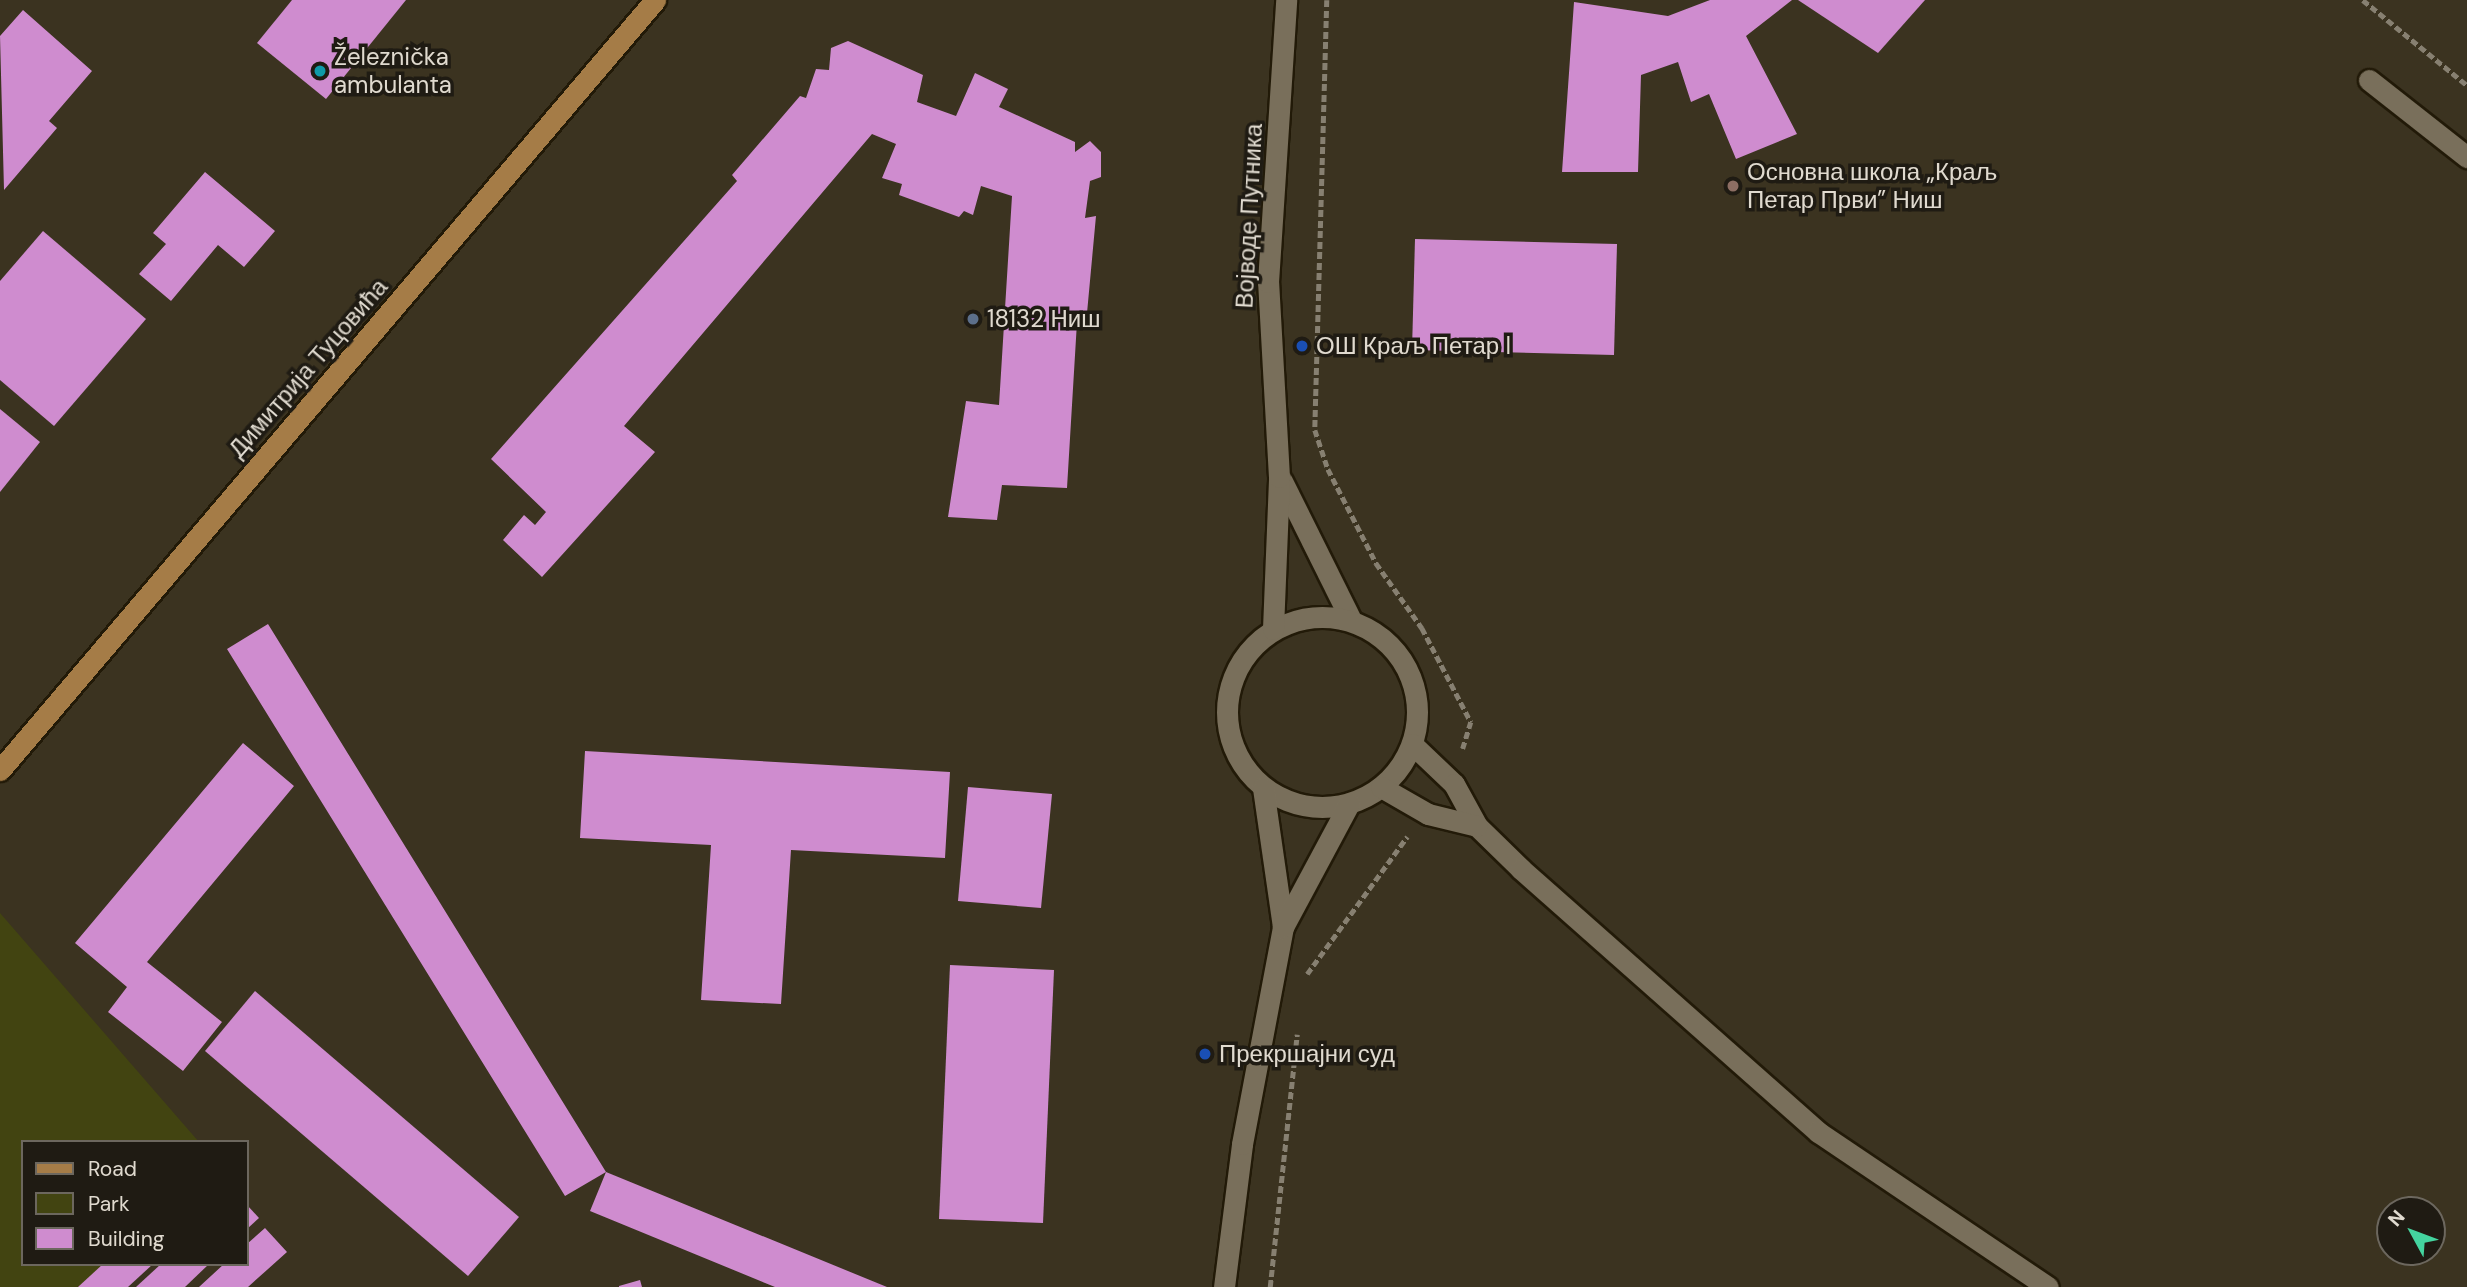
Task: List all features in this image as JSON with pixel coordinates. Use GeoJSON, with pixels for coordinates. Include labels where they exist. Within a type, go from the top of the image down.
{"type":"FeatureCollection","features":[{"type":"Feature","properties":{"kind":"main road","name":"Димитрија Туцовића"},"geometry":{"type":"LineString","coordinates":[[0,770],[655,0]]}},
{"type":"Feature","properties":{"kind":"street","name":"Војводе Путника"},"geometry":{"type":"LineString","coordinates":[[1273,629],[1279,477],[1268,282],[1286,0]]}},
{"type":"Feature","properties":{"kind":"street"},"geometry":{"type":"LineString","coordinates":[[2369,80],[2467,157]]}},
{"type":"Feature","properties":{"kind":"street","name":"Војводе Путника"},"geometry":{"type":"LineString","coordinates":[[1279,477],[1351,620]]}},
{"type":"Feature","properties":{"kind":"street"},"geometry":{"type":"LineString","coordinates":[[1263,788],[1318,807],[1349,804],[1381,787],[1412,744],[1418,706],[1408,669],[1384,639],[1351,620],[1311,617],[1273,629],[1240,662],[1227,706],[1235,752],[1263,788],[1283,927]]}},
{"type":"Feature","properties":{"kind":"street"},"geometry":{"type":"LineString","coordinates":[[1412,744],[1454,784],[1477,826],[1818,1132],[2048,1287]]}},
{"type":"Feature","properties":{"kind":"street"},"geometry":{"type":"LineString","coordinates":[[1381,787],[1428,814],[1477,826]]}},
{"type":"Feature","properties":{"kind":"street"},"geometry":{"type":"LineString","coordinates":[[1224,1287],[1242,1144],[1283,927],[1349,804]]}},
{"type":"Feature","properties":{"kind":"path"},"geometry":{"type":"LineString","coordinates":[[2363,0],[2467,85]]}},
{"type":"Feature","properties":{"kind":"green space"},"geometry":{"type":"Polygon","coordinates":[[[0,913],[197,1140],[21,1140],[21,1266],[116,1266],[93,1287],[0,1287],[0,913]]]}},
{"type":"Feature","properties":{"kind":"building","name":"Železnička ambulanta"},"geometry":{"type":"Polygon","coordinates":[[[292,0],[406,0],[326,99],[257,43],[292,0]]]}},
{"type":"Feature","properties":{"kind":"building"},"geometry":{"type":"Polygon","coordinates":[[[1710,0],[1792,0],[1746,36],[1797,134],[1736,159],[1709,94],[1691,102],[1678,62],[1641,75],[1638,172],[1562,172],[1574,2],[1668,16],[1710,0]]]}},
{"type":"Feature","properties":{"kind":"building"},"geometry":{"type":"Polygon","coordinates":[[[1798,0],[1925,0],[1878,53],[1798,0]]]}},
{"type":"Feature","properties":{"kind":"building"},"geometry":{"type":"Polygon","coordinates":[[[23,10],[92,71],[49,121],[57,128],[4,190],[0,36],[23,10]]]}},
{"type":"Feature","properties":{"kind":"building"},"geometry":{"type":"Polygon","coordinates":[[[848,41],[923,75],[917,102],[956,116],[975,73],[1008,89],[999,107],[1075,142],[1075,152],[1090,141],[1101,152],[1101,177],[1090,181],[1085,218],[1096,216],[1086,324],[1077,322],[1067,488],[1002,485],[997,520],[948,517],[966,401],[999,405],[1012,196],[981,186],[973,215],[964,211],[959,217],[899,195],[902,184],[882,178],[896,144],[872,134],[624,426],[655,452],[542,577],[503,540],[524,515],[535,525],[546,512],[491,459],[737,181],[732,175],[800,96],[806,98],[816,69],[829,70],[831,48],[848,41]]]}},
{"type":"Feature","properties":{"kind":"building"},"geometry":{"type":"Polygon","coordinates":[[[205,172],[275,231],[244,267],[218,245],[171,301],[139,274],[166,244],[153,233],[205,172]]]}},
{"type":"Feature","properties":{"kind":"building"},"geometry":{"type":"Polygon","coordinates":[[[43,231],[146,319],[54,426],[0,380],[0,281],[43,231]]]}},
{"type":"Feature","properties":{"kind":"building"},"geometry":{"type":"Polygon","coordinates":[[[1415,239],[1617,244],[1614,355],[1412,350],[1415,239]]]}},
{"type":"Feature","properties":{"kind":"building"},"geometry":{"type":"Polygon","coordinates":[[[0,409],[40,442],[0,492],[0,409]]]}},
{"type":"Feature","properties":{"kind":"building"},"geometry":{"type":"Polygon","coordinates":[[[268,624],[606,1172],[565,1196],[227,649],[268,624]]]}},
{"type":"Feature","properties":{"kind":"building"},"geometry":{"type":"Polygon","coordinates":[[[243,743],[294,786],[147,962],[222,1022],[183,1071],[108,1012],[127,987],[75,943],[243,743]]]}},
{"type":"Feature","properties":{"kind":"building"},"geometry":{"type":"Polygon","coordinates":[[[585,751],[950,772],[945,858],[791,850],[781,1004],[701,1000],[711,845],[580,838],[585,751]]]}},
{"type":"Feature","properties":{"kind":"building"},"geometry":{"type":"Polygon","coordinates":[[[968,787],[1052,794],[1041,908],[958,901],[968,787]]]}},
{"type":"Feature","properties":{"kind":"building"},"geometry":{"type":"Polygon","coordinates":[[[950,965],[1054,970],[1043,1223],[939,1219],[950,965]]]}},
{"type":"Feature","properties":{"kind":"building"},"geometry":{"type":"Polygon","coordinates":[[[255,991],[519,1217],[468,1276],[205,1051],[255,991]]]}},
{"type":"Feature","properties":{"kind":"building"},"geometry":{"type":"Polygon","coordinates":[[[606,1172],[887,1287],[775,1287],[590,1211],[606,1172]]]}},
{"type":"Feature","properties":{"kind":"building"},"geometry":{"type":"Polygon","coordinates":[[[248,1206],[259,1218],[248,1228],[248,1206]]]}},
{"type":"Feature","properties":{"kind":"building"},"geometry":{"type":"Polygon","coordinates":[[[265,1228],[287,1252],[248,1287],[199,1287],[222,1266],[248,1266],[248,1243],[265,1228]]]}},
{"type":"Feature","properties":{"kind":"building"},"geometry":{"type":"Polygon","coordinates":[[[101,1266],[151,1266],[128,1287],[78,1287],[101,1266]]]}},
{"type":"Feature","properties":{"kind":"building"},"geometry":{"type":"Polygon","coordinates":[[[159,1266],[207,1266],[185,1287],[136,1287],[159,1266]]]}},
{"type":"Feature","properties":{"kind":"building"},"geometry":{"type":"Polygon","coordinates":[[[640,1280],[642,1287],[619,1287],[619,1286],[640,1280]]]}},
{"type":"Feature","properties":{"kind":"place","name":"Železnička ambulanta"},"geometry":{"type":"Point","coordinates":[320,71]}},
{"type":"Feature","properties":{"kind":"place","name":"Основна школа „Краљ Петар Први” Ниш"},"geometry":{"type":"Point","coordinates":[1733,186]}},
{"type":"Feature","properties":{"kind":"place","name":"18132 Ниш"},"geometry":{"type":"Point","coordinates":[973,319]}},
{"type":"Feature","properties":{"kind":"place","name":"ОШ Краљ Петар I"},"geometry":{"type":"Point","coordinates":[1302,346]}},
{"type":"Feature","properties":{"kind":"place","name":"Прекршајни суд"},"geometry":{"type":"Point","coordinates":[1205,1054]}}]}
